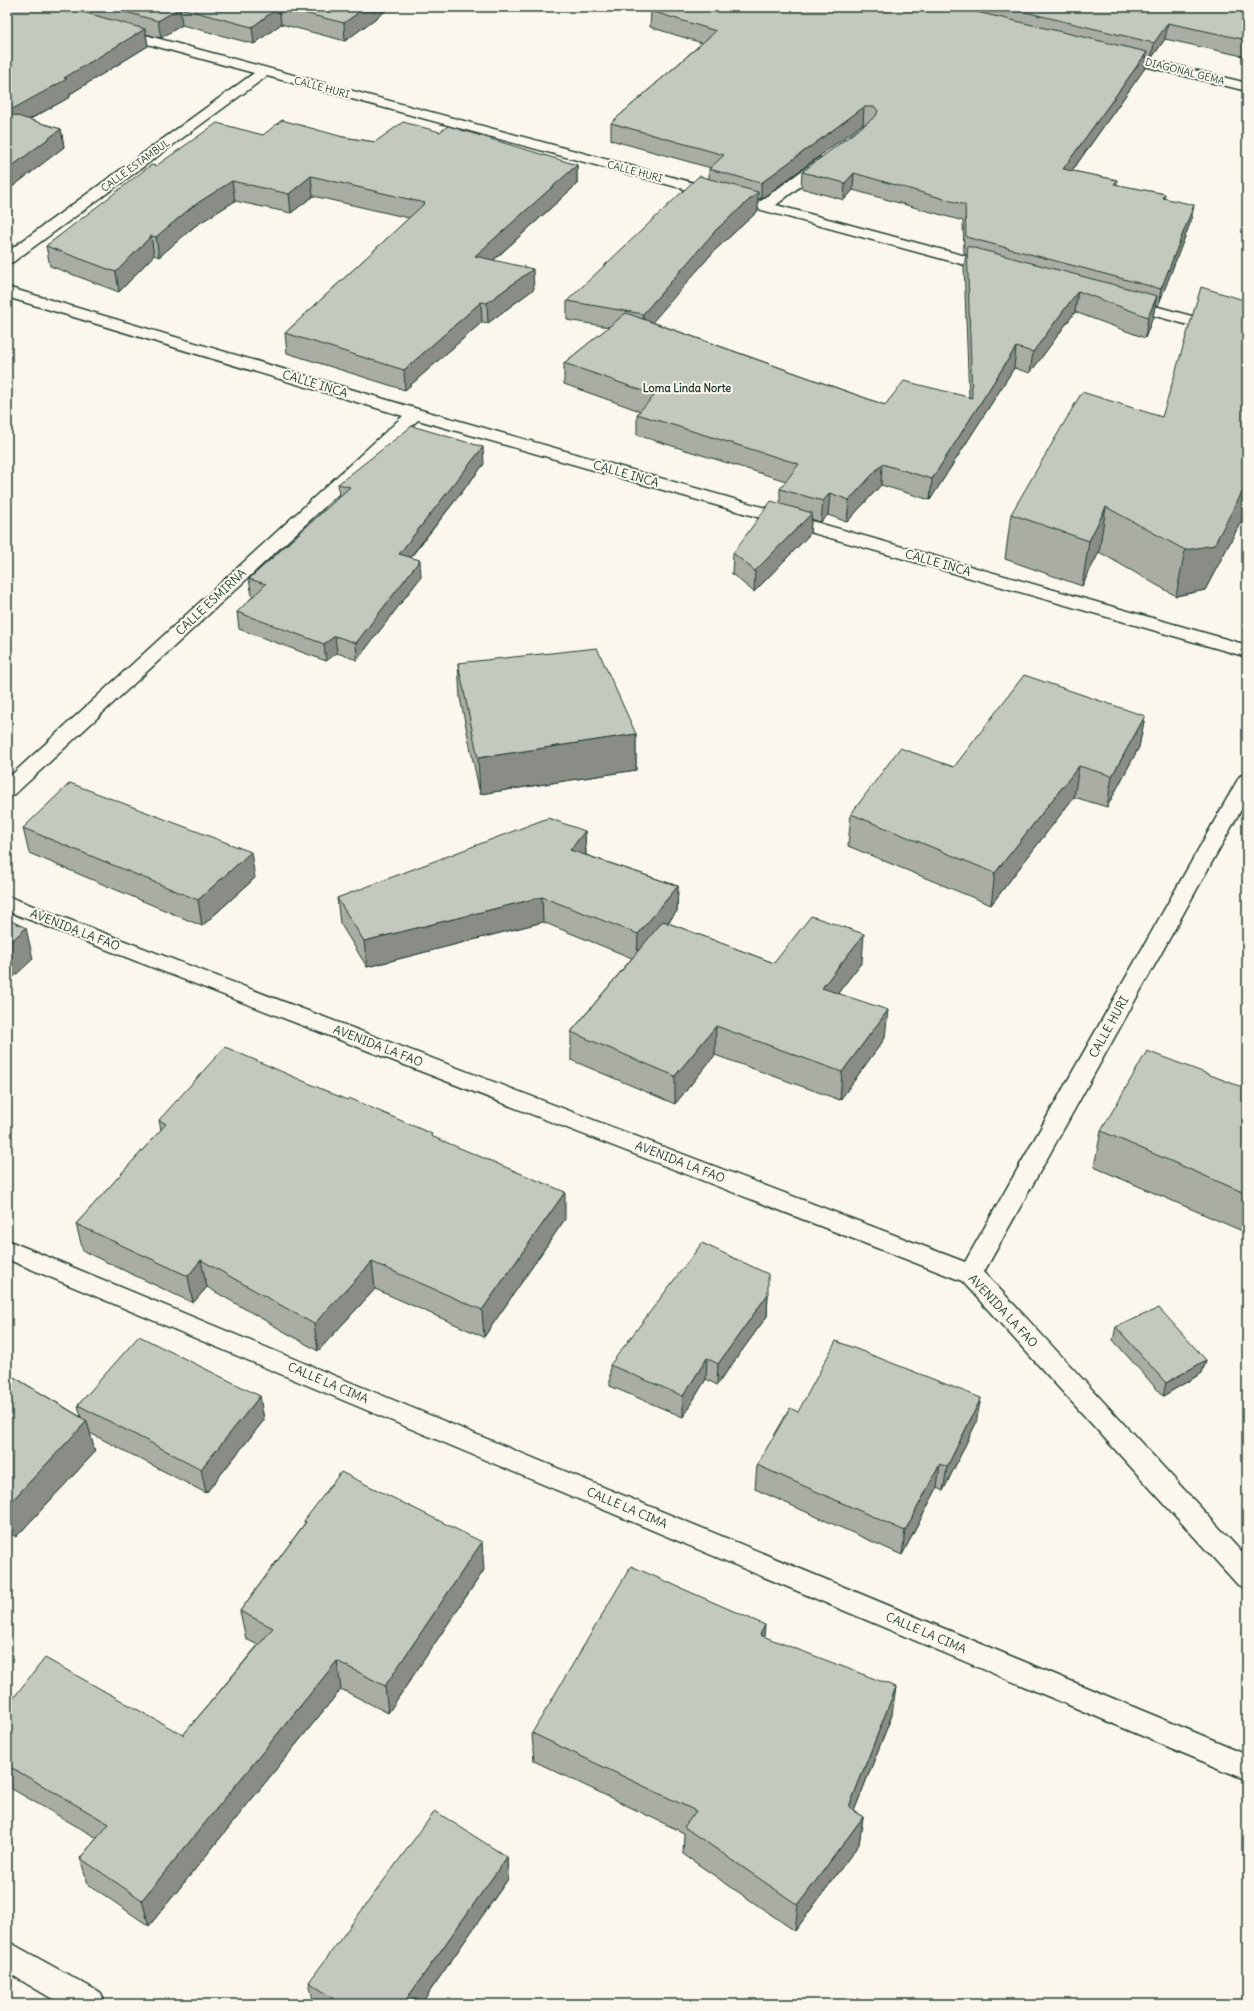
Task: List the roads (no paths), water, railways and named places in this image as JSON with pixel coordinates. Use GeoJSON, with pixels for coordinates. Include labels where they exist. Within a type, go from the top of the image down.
{"type":"FeatureCollection","features":[{"type":"Feature","properties":{"kind":"street","name":"CALLE HURI"},"geometry":{"type":"LineString","coordinates":[[102,28],[1009,272]]}},
{"type":"Feature","properties":{"kind":"street","name":"DIAGONAL GEMA"},"geometry":{"type":"LineString","coordinates":[[1106,53],[1247,86]]}},
{"type":"Feature","properties":{"kind":"street","name":"CALLE ESTAMBUL"},"geometry":{"type":"LineString","coordinates":[[7,259],[264,72]]}},
{"type":"Feature","properties":{"kind":"street"},"geometry":{"type":"LineString","coordinates":[[764,206],[838,151]]}},
{"type":"Feature","properties":{"kind":"street","name":"CALLE INCA"},"geometry":{"type":"LineString","coordinates":[[7,292],[415,414],[1247,651]]}},
{"type":"Feature","properties":{"kind":"street"},"geometry":{"type":"LineString","coordinates":[[1109,299],[1247,336]]}},
{"type":"Feature","properties":{"kind":"street","name":"CALLE ESMIRNA"},"geometry":{"type":"LineString","coordinates":[[7,790],[415,414]]}},
{"type":"Feature","properties":{"kind":"street","name":"CALLE HURI"},"geometry":{"type":"LineString","coordinates":[[971,1274],[1247,781]]}},
{"type":"Feature","properties":{"kind":"street","name":"AVENIDA LA FAO"},"geometry":{"type":"LineString","coordinates":[[7,903],[971,1274],[1247,1577]]}},
{"type":"Feature","properties":{"kind":"street","name":"CALLE LA CIMA"},"geometry":{"type":"LineString","coordinates":[[7,1249],[1247,1767]]}},
{"type":"Feature","properties":{"kind":"street"},"geometry":{"type":"LineString","coordinates":[[7,1956],[90,2004]]}},
{"type":"Feature","properties":{"kind":"district","name":"Loma Linda Norte"},"geometry":{"type":"Point","coordinates":[687,388]}}]}
